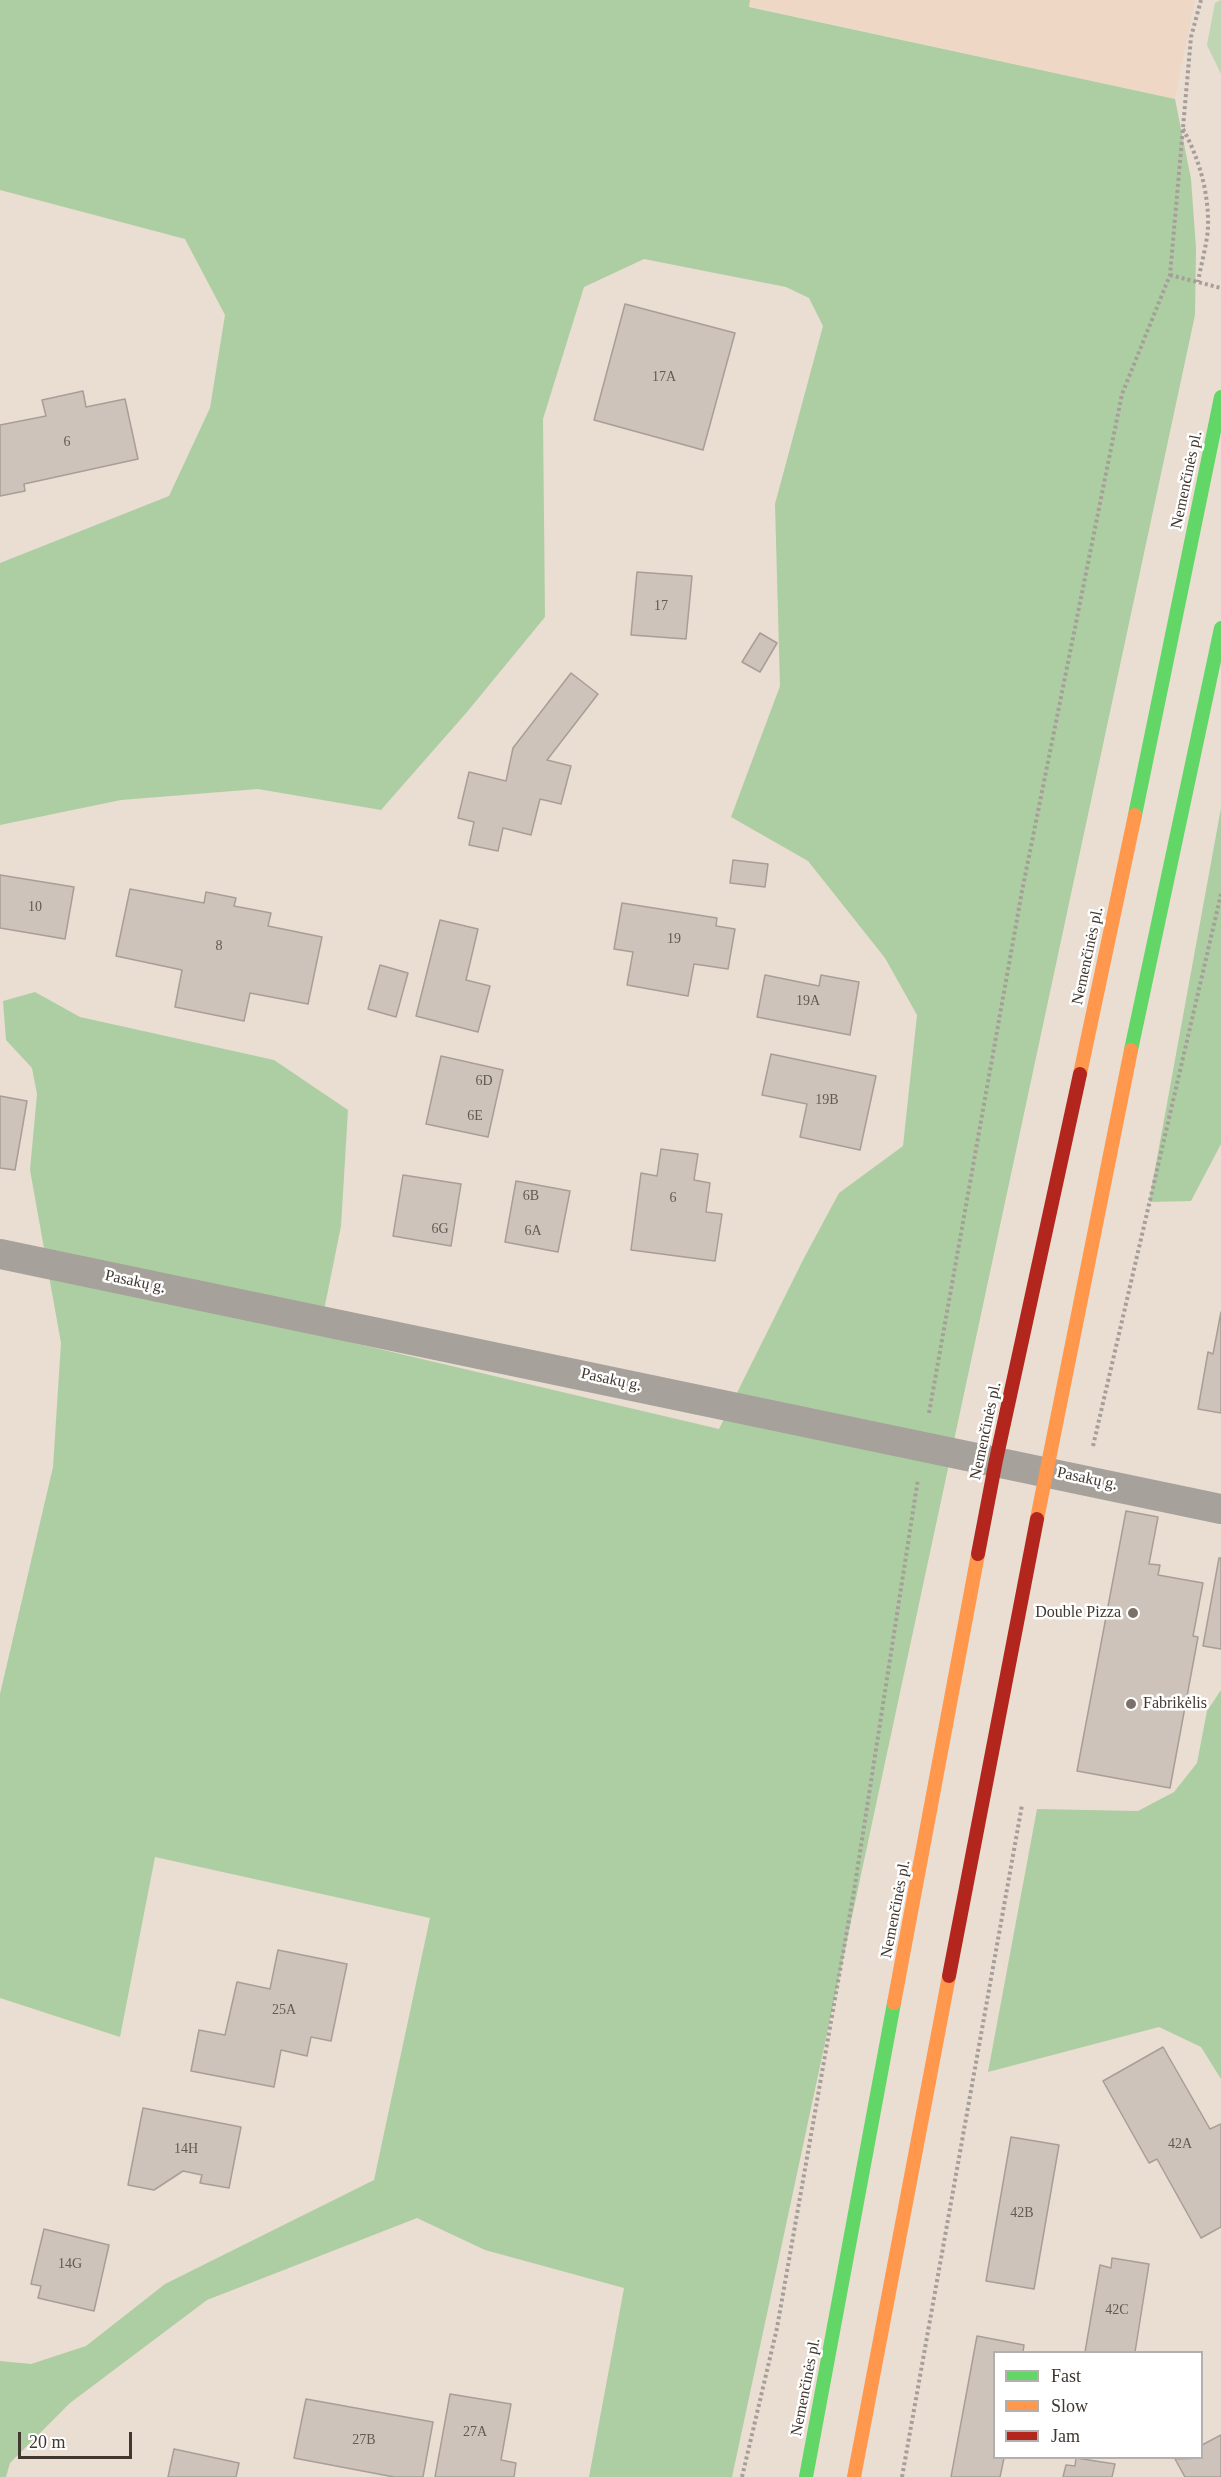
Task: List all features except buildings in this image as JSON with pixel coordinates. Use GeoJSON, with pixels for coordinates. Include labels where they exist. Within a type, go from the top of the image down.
{"type":"FeatureCollection","features":[{"type":"Feature","properties":{"kind":"main road","name":"Nemenčinės pl."},"geometry":{"type":"LineString","coordinates":[[806,2477],[996,1460],[1121,882],[1221,397]]}},
{"type":"Feature","properties":{"kind":"main road"},"geometry":{"type":"LineString","coordinates":[[854,2477],[1047,1471],[1164,888],[1221,628]]}},
{"type":"Feature","properties":{"kind":"street","name":"Pasakų g."},"geometry":{"type":"LineString","coordinates":[[0,1254],[996,1460],[1221,1509]]}},
{"type":"Feature","properties":{"kind":"path"},"geometry":{"type":"LineString","coordinates":[[742,2477],[777,2328],[848,1926],[924,1445],[1022,891],[1122,394],[1170,275],[1191,37],[1202,0]]}},
{"type":"Feature","properties":{"kind":"path"},"geometry":{"type":"LineString","coordinates":[[1183,128],[1196,153],[1204,190],[1208,227],[1198,282]]}},
{"type":"Feature","properties":{"kind":"path"},"geometry":{"type":"LineString","coordinates":[[1170,275],[1221,288]]}},
{"type":"Feature","properties":{"kind":"path"},"geometry":{"type":"LineString","coordinates":[[1086,1479],[1221,894]]}},
{"type":"Feature","properties":{"kind":"path"},"geometry":{"type":"LineString","coordinates":[[902,2477],[1022,1805]]}},
{"type":"Feature","properties":{"kind":"shaded area"},"geometry":{"type":"Polygon","coordinates":[[[750,0],[1195,0],[1175,99],[749,6],[750,0]]]}},
{"type":"Feature","properties":{"kind":"green space"},"geometry":{"type":"Polygon","coordinates":[[[0,0],[750,0],[749,7],[1175,99],[1191,179],[1196,248],[1195,315],[732,2477],[589,2477],[624,2288],[485,2250],[417,2218],[207,2300],[70,2403],[10,2463],[6,2477],[0,2477],[0,2361],[31,2364],[86,2346],[165,2284],[374,2180],[430,1918],[155,1857],[120,2037],[0,1998],[0,1694],[53,1467],[61,1343],[30,1170],[37,1094],[32,1068],[6,1040],[3,1001],[35,992],[80,1017],[274,1060],[348,1110],[341,1226],[321,1325],[337,1339],[719,1429],[839,1193],[903,1146],[917,1015],[885,958],[808,861],[731,817],[780,686],[775,504],[823,326],[809,298],[786,287],[644,259],[584,287],[543,419],[545,617],[467,712],[381,810],[258,789],[121,800],[0,825],[0,563],[169,496],[210,408],[225,315],[185,239],[0,190],[0,0]]]}},
{"type":"Feature","properties":{"kind":"green space"},"geometry":{"type":"Polygon","coordinates":[[[1221,0],[1221,74],[1207,45],[1215,3],[1221,0]]]}},
{"type":"Feature","properties":{"kind":"green space"},"geometry":{"type":"Polygon","coordinates":[[[1221,808],[1221,1144],[1191,1201],[1149,1202],[1221,808]]]}},
{"type":"Feature","properties":{"kind":"green space"},"geometry":{"type":"Polygon","coordinates":[[[1221,1690],[1221,2079],[1201,2047],[1159,2027],[988,2072],[1037,1809],[1138,1811],[1174,1792],[1197,1763],[1207,1711],[1221,1690]]]}},
{"type":"Feature","properties":{"kind":"traffic: fast"},"geometry":{"type":"LineString","coordinates":[[1135,815],[1221,397]]}},
{"type":"Feature","properties":{"kind":"traffic: fast"},"geometry":{"type":"LineString","coordinates":[[1131,1050],[1221,628]]}},
{"type":"Feature","properties":{"kind":"traffic: fast"},"geometry":{"type":"LineString","coordinates":[[806,2477],[894,2003]]}},
{"type":"Feature","properties":{"kind":"traffic: slow"},"geometry":{"type":"LineString","coordinates":[[1080,1074],[1135,815]]}},
{"type":"Feature","properties":{"kind":"traffic: slow"},"geometry":{"type":"LineString","coordinates":[[1037,1519],[1131,1050]]}},
{"type":"Feature","properties":{"kind":"traffic: slow"},"geometry":{"type":"LineString","coordinates":[[894,2003],[978,1554]]}},
{"type":"Feature","properties":{"kind":"traffic: slow"},"geometry":{"type":"LineString","coordinates":[[854,2477],[949,1976]]}},
{"type":"Feature","properties":{"kind":"traffic: jam"},"geometry":{"type":"LineString","coordinates":[[978,1554],[996,1460],[1080,1074]]}},
{"type":"Feature","properties":{"kind":"traffic: jam"},"geometry":{"type":"LineString","coordinates":[[949,1976],[1037,1519]]}},
{"type":"Feature","properties":{"kind":"place","name":"Double Pizza"},"geometry":{"type":"Point","coordinates":[1133,1613]}},
{"type":"Feature","properties":{"kind":"place","name":"Fabrikėlis"},"geometry":{"type":"Point","coordinates":[1131,1704]}}]}
